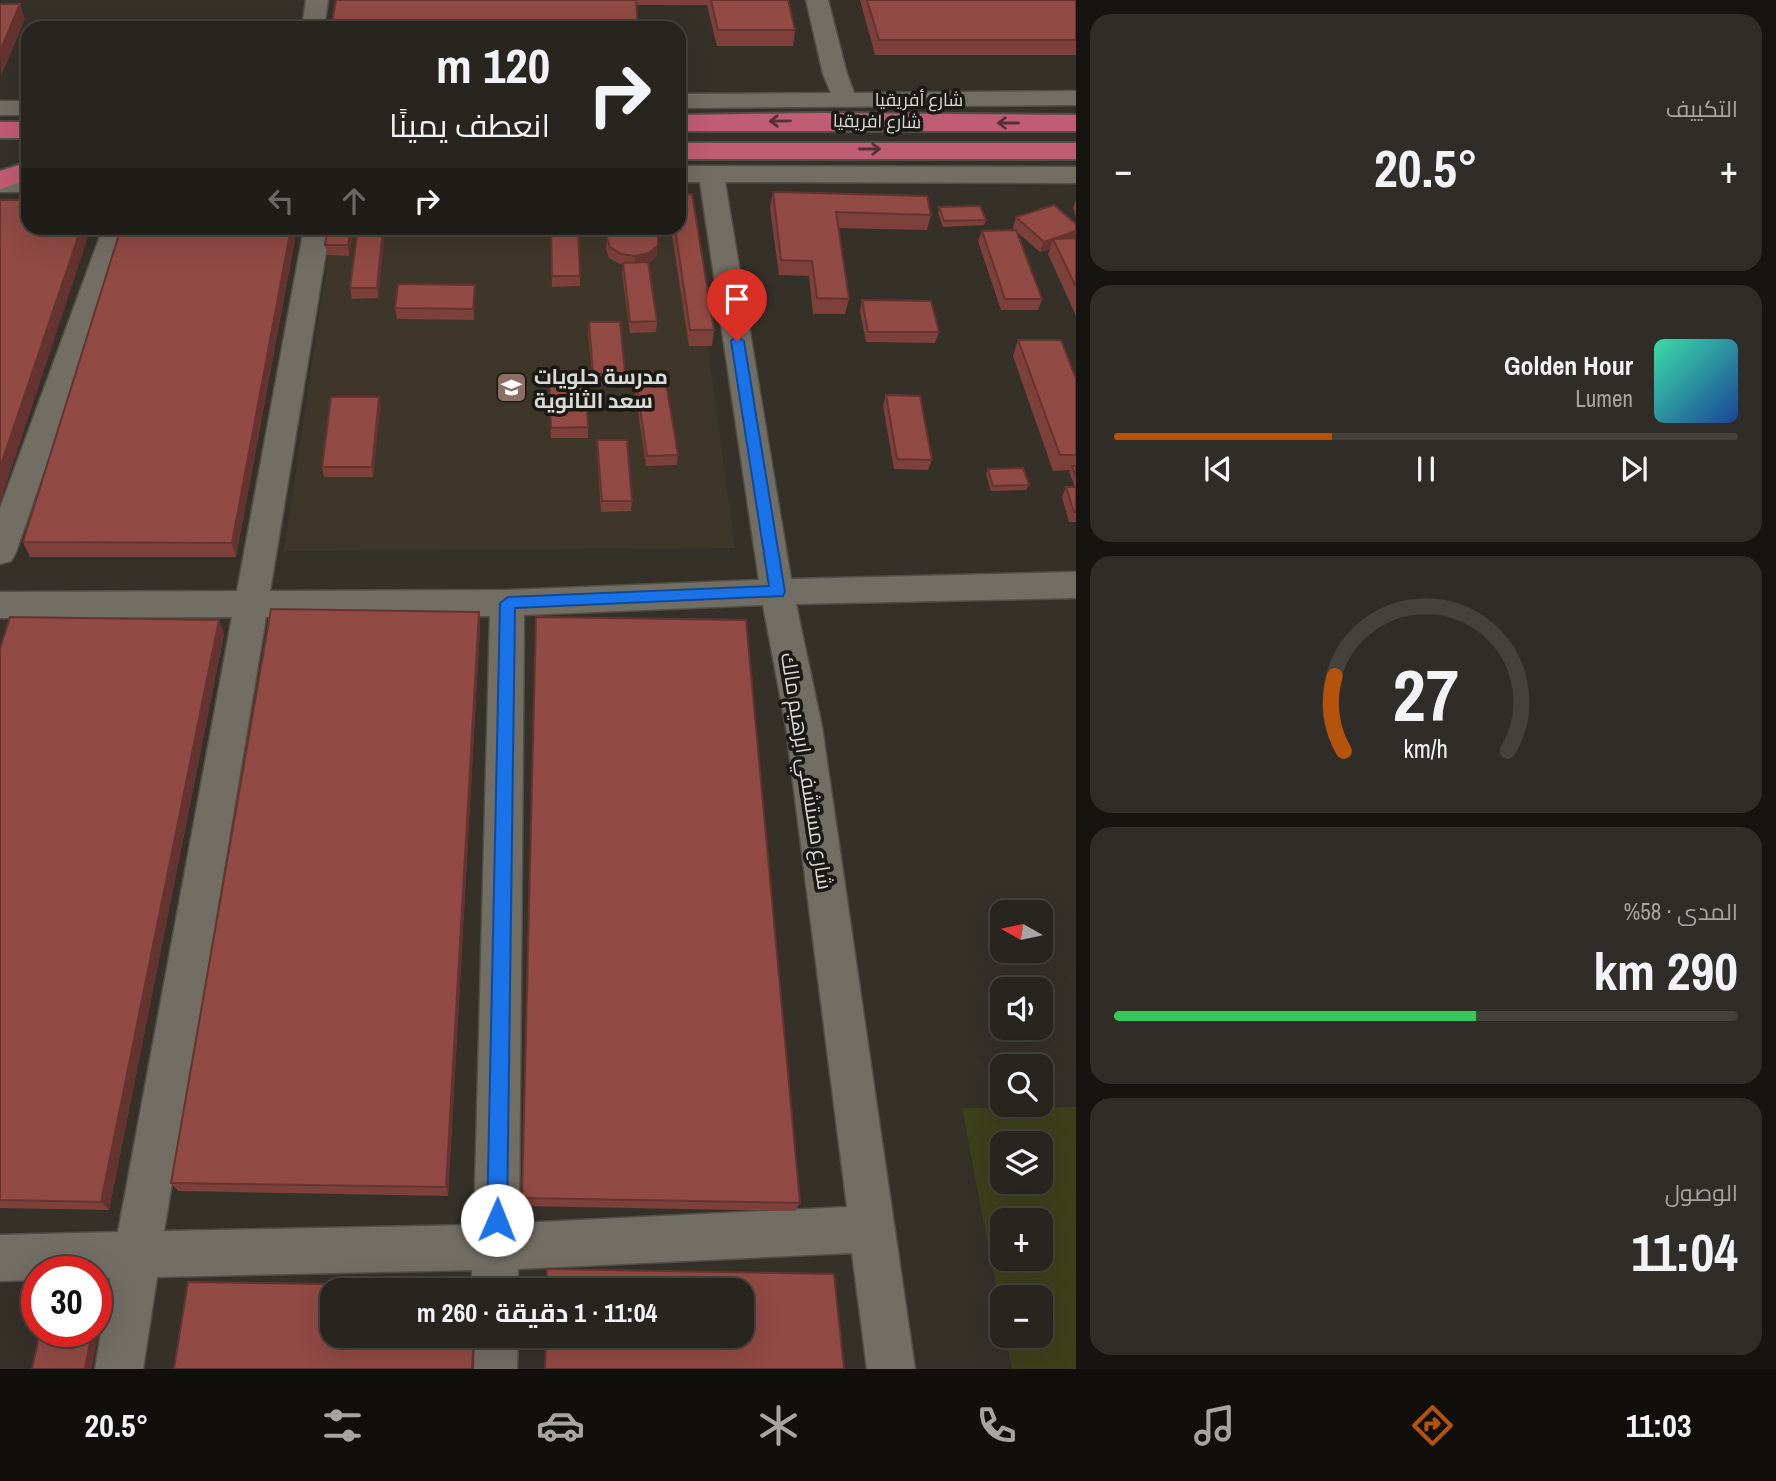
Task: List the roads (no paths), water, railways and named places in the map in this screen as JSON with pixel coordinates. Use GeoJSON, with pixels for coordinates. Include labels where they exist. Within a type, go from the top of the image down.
{"type":"FeatureCollection","features":[{"type":"Feature","properties":{"kind":"highway","name":"شارع افريقيا"},"geometry":{"type":"LineString","coordinates":[[686,123],[1064,123]]}},
{"type":"Feature","properties":{"kind":"highway"},"geometry":{"type":"LineString","coordinates":[[962,123],[976,136],[971,149]]}},
{"type":"Feature","properties":{"kind":"highway"},"geometry":{"type":"LineString","coordinates":[[1064,123],[1072,159]]}},
{"type":"Feature","properties":{"kind":"highway"},"geometry":{"type":"LineString","coordinates":[[0,130],[21,130]]}},
{"type":"Feature","properties":{"kind":"highway","name":"شارع افريقيا"},"geometry":{"type":"LineString","coordinates":[[686,151],[971,149],[1072,159]]}},
{"type":"Feature","properties":{"kind":"highway"},"geometry":{"type":"LineString","coordinates":[[0,161],[21,160]]}},
{"type":"Feature","properties":{"kind":"highway"},"geometry":{"type":"LineString","coordinates":[[0,183],[21,173]]}},
{"type":"Feature","properties":{"kind":"street"},"geometry":{"type":"LineString","coordinates":[[314,21],[317,0]]}},
{"type":"Feature","properties":{"kind":"street"},"geometry":{"type":"LineString","coordinates":[[817,0],[835,74],[845,99]]}},
{"type":"Feature","properties":{"kind":"street","name":"شارع أفريقيا"},"geometry":{"type":"LineString","coordinates":[[686,101],[1076,98]]}},
{"type":"Feature","properties":{"kind":"street"},"geometry":{"type":"LineString","coordinates":[[0,108],[21,108]]}},
{"type":"Feature","properties":{"kind":"street"},"geometry":{"type":"LineString","coordinates":[[696,174],[1072,159]]}},
{"type":"Feature","properties":{"kind":"street","name":"شارع مستشفي ابرهيم مالك"},"geometry":{"type":"LineString","coordinates":[[696,174],[715,209],[777,592],[804,727],[891,1369]]}},
{"type":"Feature","properties":{"kind":"street"},"geometry":{"type":"LineString","coordinates":[[0,183],[21,184]]}},
{"type":"Feature","properties":{"kind":"street"},"geometry":{"type":"LineString","coordinates":[[0,552],[113,235]]}},
{"type":"Feature","properties":{"kind":"street"},"geometry":{"type":"LineString","coordinates":[[119,1369],[316,235]]}},
{"type":"Feature","properties":{"kind":"street"},"geometry":{"type":"LineString","coordinates":[[0,606],[508,603],[777,592],[1076,585]]}},
{"type":"Feature","properties":{"kind":"street"},"geometry":{"type":"LineString","coordinates":[[496,1268],[508,603]]}},
{"type":"Feature","properties":{"kind":"street"},"geometry":{"type":"LineString","coordinates":[[0,1258],[137,1256],[496,1268],[870,1229]]}},
{"type":"Feature","properties":{"kind":"street"},"geometry":{"type":"LineString","coordinates":[[494,1348],[494,1369]]}},
{"type":"Feature","properties":{"kind":"place","name":"مدرسة حلويات سعد الثانوية"},"geometry":{"type":"Point","coordinates":[511,388]}}]}
